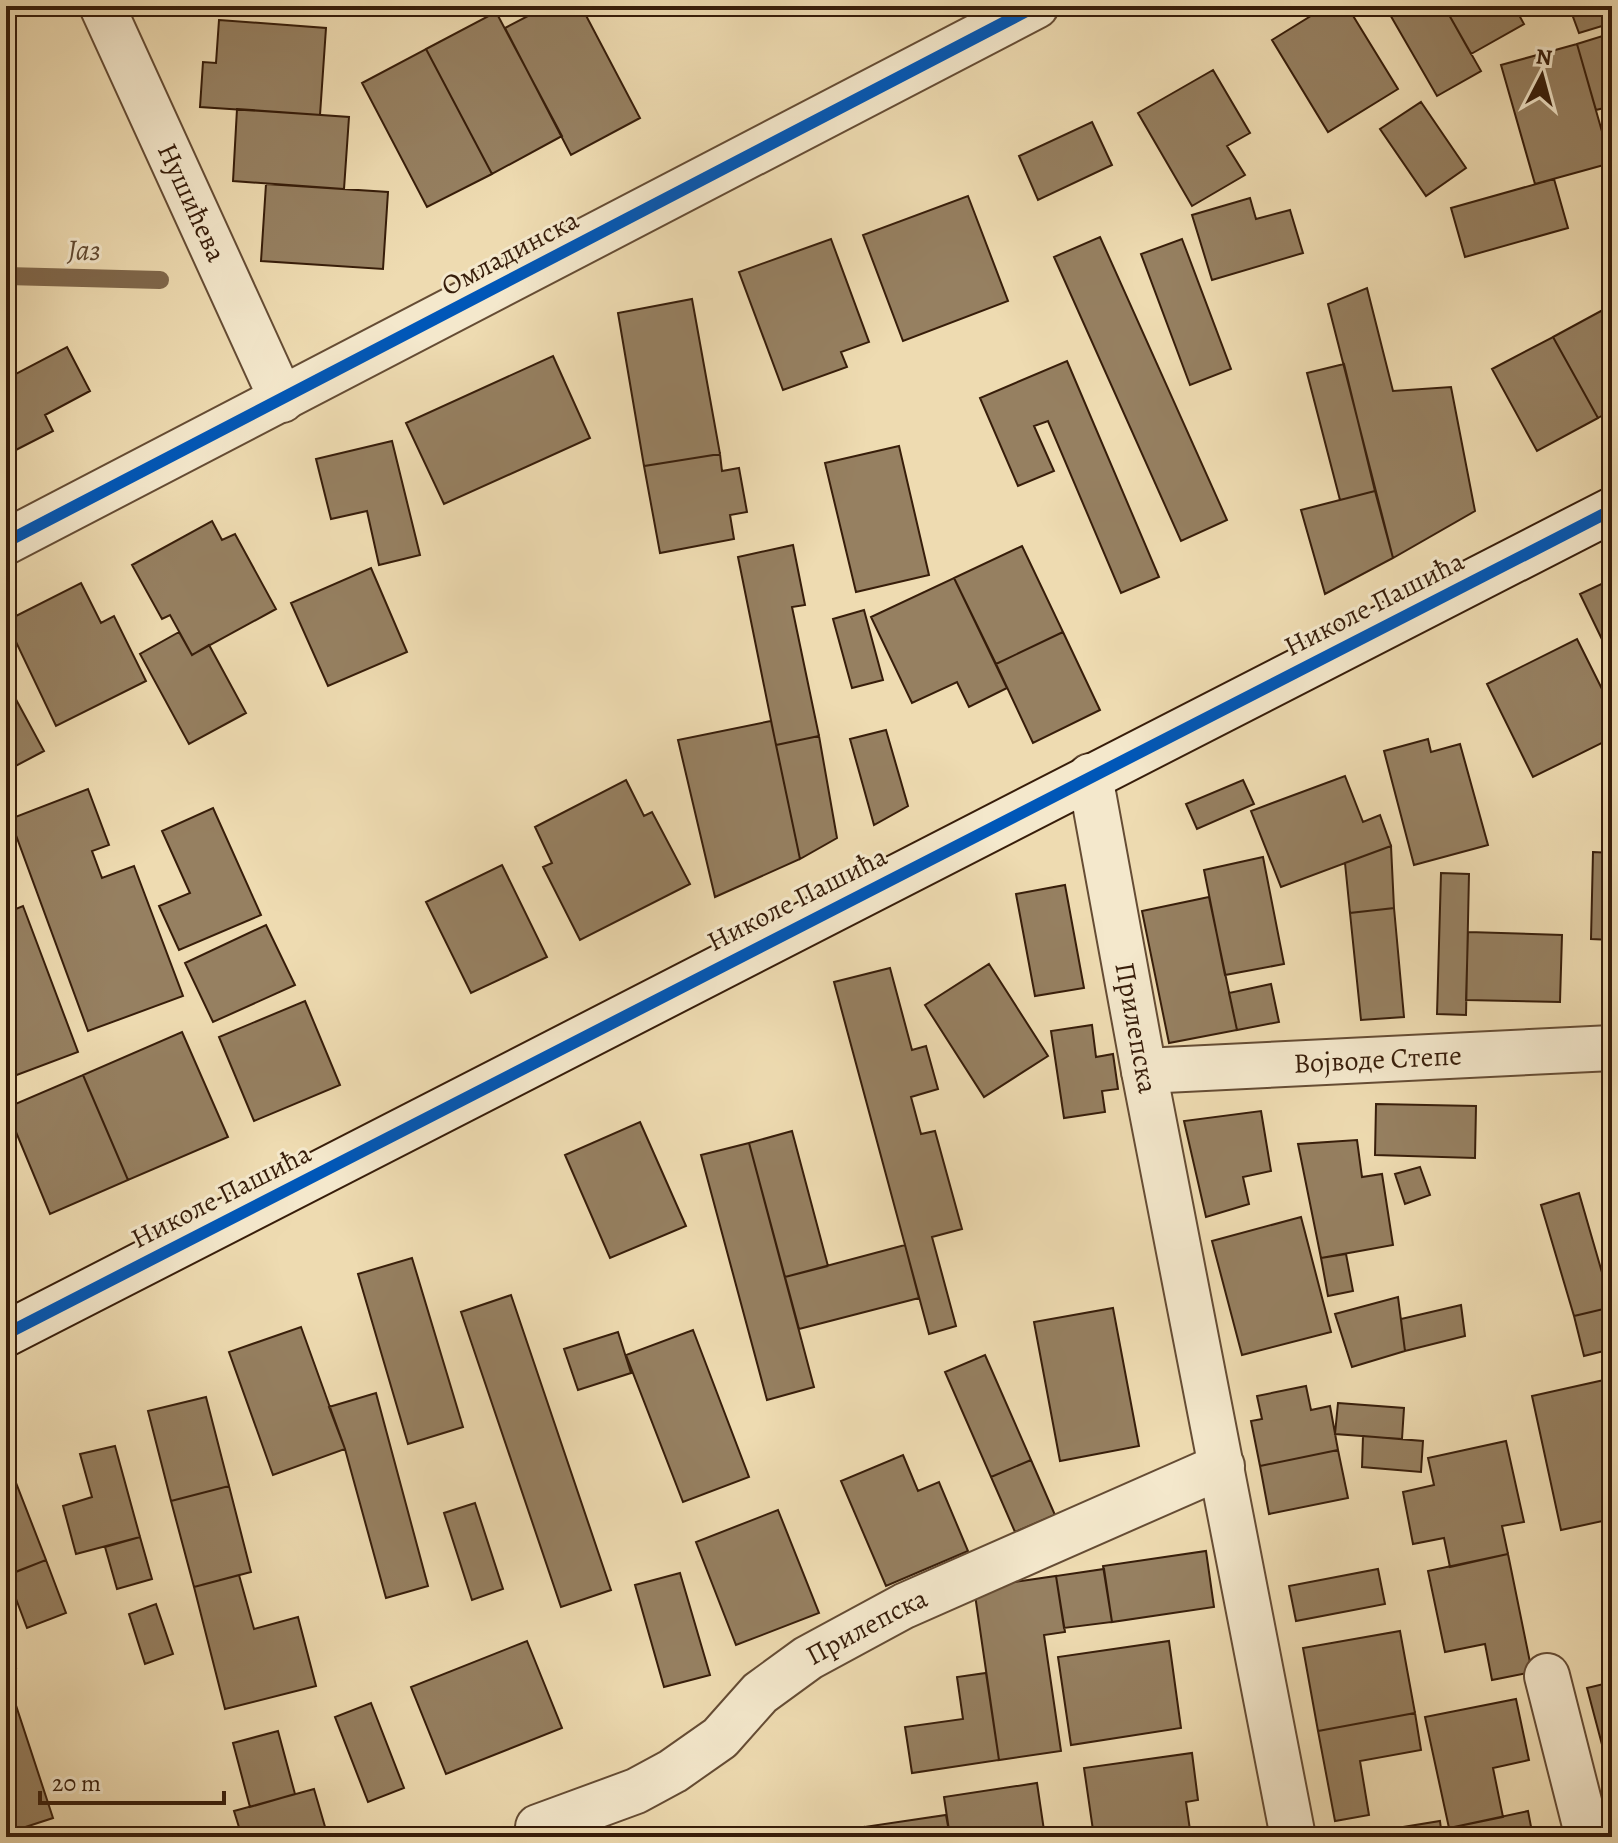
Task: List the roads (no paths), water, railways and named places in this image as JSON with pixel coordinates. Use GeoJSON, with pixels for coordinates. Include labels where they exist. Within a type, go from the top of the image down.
{"type":"FeatureCollection","features":[{"type":"Feature","properties":{"kind":"street","name":"Нушићева"},"geometry":{"type":"LineString","coordinates":[[102,6],[282,400]]}},
{"type":"Feature","properties":{"kind":"street","name":"Омладинска"},"geometry":{"type":"LineString","coordinates":[[6,542],[1036,6]]}},
{"type":"Feature","properties":{"kind":"street","name":"Николе Пашића"},"geometry":{"type":"LineString","coordinates":[[6,1334],[1612,510]]}},
{"type":"Feature","properties":{"kind":"street","name":"Прилепска"},"geometry":{"type":"LineString","coordinates":[[1090,776],[1293,1837]]}},
{"type":"Feature","properties":{"kind":"street","name":"Војводе Степе"},"geometry":{"type":"LineString","coordinates":[[1144,1071],[1612,1048]]}},
{"type":"Feature","properties":{"kind":"street","name":"Прилепска"},"geometry":{"type":"LineString","coordinates":[[538,1827],[636,1791],[673,1771],[720,1738],[760,1693],[808,1658],[904,1606],[1222,1466]]}},
{"type":"Feature","properties":{"kind":"street"},"geometry":{"type":"LineString","coordinates":[[1547,1676],[1588,1837]]}},
{"type":"Feature","properties":{"kind":"waterway","name":"Јаз"},"geometry":{"type":"LineString","coordinates":[[6,276],[160,280]]}}]}
